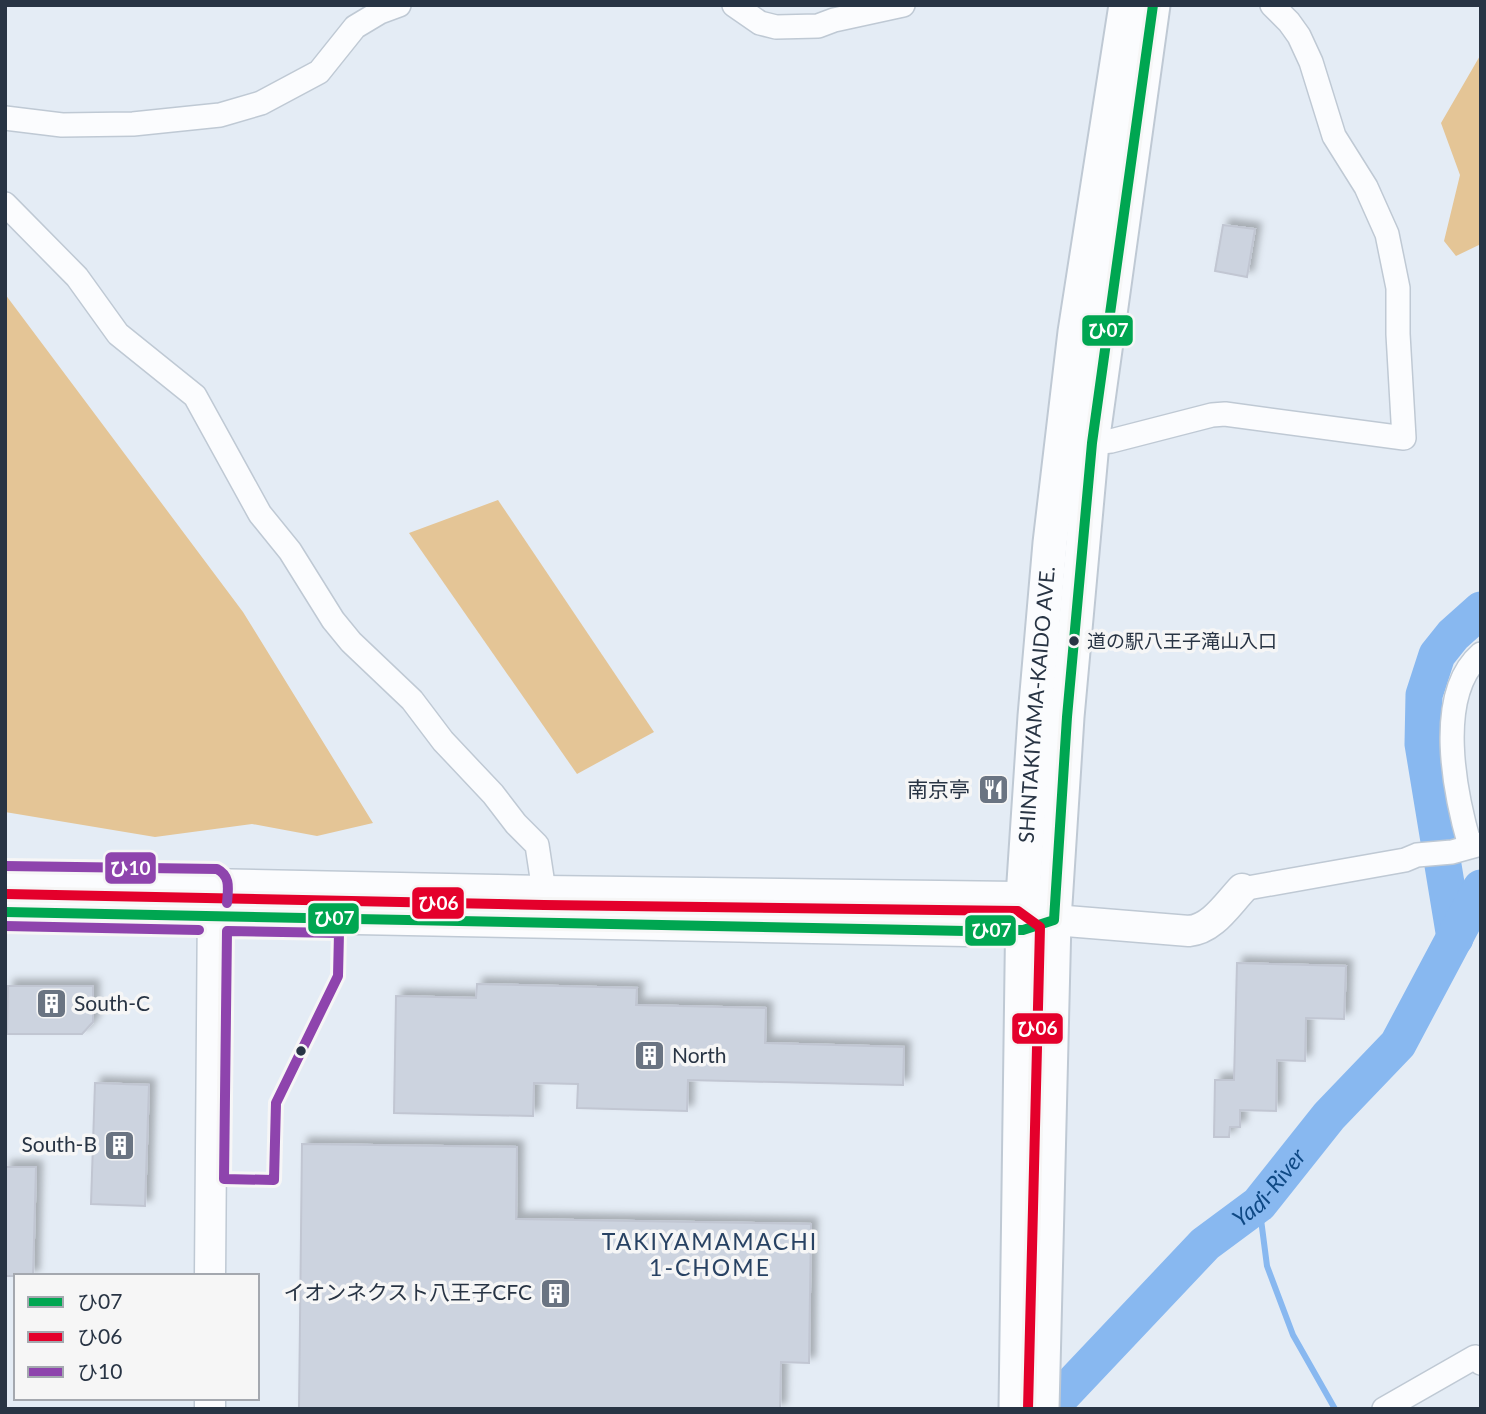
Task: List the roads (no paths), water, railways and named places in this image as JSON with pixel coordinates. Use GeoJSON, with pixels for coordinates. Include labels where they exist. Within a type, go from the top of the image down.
{"type":"FeatureCollection","features":[{"type":"Feature","properties":{"kind":"main road","name":"SHINTAKIYAMA-KAIDO AVE."},"geometry":{"type":"LineString","coordinates":[[1042,1394],[1038,925],[1023,897],[1035,716],[1062,442],[1077,320],[1126,5]]}},
{"type":"Feature","properties":{"kind":"main road","name":"SHINTAKIYAMA-KAIDO AVE."},"geometry":{"type":"LineString","coordinates":[[1016,1409],[1038,925],[1069,691],[1092,443],[1153,5]]}},
{"type":"Feature","properties":{"kind":"street"},"geometry":{"type":"LineString","coordinates":[[5,118],[62,125],[133,124],[220,115],[261,103],[319,72],[355,27],[380,12],[399,5]]}},
{"type":"Feature","properties":{"kind":"street"},"geometry":{"type":"LineString","coordinates":[[734,5],[760,23],[776,27],[818,26],[904,5]]}},
{"type":"Feature","properties":{"kind":"street"},"geometry":{"type":"LineString","coordinates":[[1092,443],[1225,414],[1404,438],[1398,288],[1387,234],[1366,187],[1334,136],[1311,62],[1299,36],[1290,22],[1272,5]]}},
{"type":"Feature","properties":{"kind":"street"},"geometry":{"type":"LineString","coordinates":[[5,204],[77,277],[118,334],[195,396],[260,514],[290,551],[333,620],[351,642],[412,701],[443,741],[537,845],[544,891],[543,925]]}},
{"type":"Feature","properties":{"kind":"street"},"geometry":{"type":"LineString","coordinates":[[5,912],[543,925],[953,931],[1038,925],[1199,930],[1216,918],[1242,889],[1467,848],[1458,806],[1452,727],[1458,688],[1472,661],[1481,654]]}},
{"type":"Feature","properties":{"kind":"street"},"geometry":{"type":"LineString","coordinates":[[5,880],[1023,897]]}},
{"type":"Feature","properties":{"kind":"street"},"geometry":{"type":"LineString","coordinates":[[210,1274],[214,883]]}},
{"type":"Feature","properties":{"kind":"street"},"geometry":{"type":"LineString","coordinates":[[1384,1409],[1475,1357],[1481,1363]]}},
{"type":"Feature","properties":{"kind":"waterway","name":"Yadi-River"},"geometry":{"type":"LineString","coordinates":[[1455,938],[1423,744],[1424,695],[1437,655],[1453,635],[1481,610]]}},
{"type":"Feature","properties":{"kind":"waterway","name":"Yadi-River"},"geometry":{"type":"LineString","coordinates":[[1049,1409],[1205,1244],[1259,1204],[1329,1116],[1398,1044],[1481,888]]}},
{"type":"Feature","properties":{"kind":"waterway"},"geometry":{"type":"LineString","coordinates":[[1259,1204],[1267,1266],[1293,1335],[1335,1409]]}},
{"type":"Feature","properties":{"kind":"place","name":"道の駅八王子滝山入口"},"geometry":{"type":"Point","coordinates":[1074,641]}},
{"type":"Feature","properties":{"kind":"place","name":"南京亭"},"geometry":{"type":"Point","coordinates":[993,790]}},
{"type":"Feature","properties":{"kind":"place","name":"South-C"},"geometry":{"type":"Point","coordinates":[51,1004]}},
{"type":"Feature","properties":{"kind":"place","name":"North"},"geometry":{"type":"Point","coordinates":[649,1056]}},
{"type":"Feature","properties":{"kind":"place","name":"South-B"},"geometry":{"type":"Point","coordinates":[120,1145]}},
{"type":"Feature","properties":{"kind":"place","name":"イオンネクスト八王子CFC"},"geometry":{"type":"Point","coordinates":[555,1293]}},
{"type":"Feature","properties":{"kind":"district","name":"TAKIYAMAMACHI 1-CHOME"},"geometry":{"type":"Point","coordinates":[710,1255]}}]}
